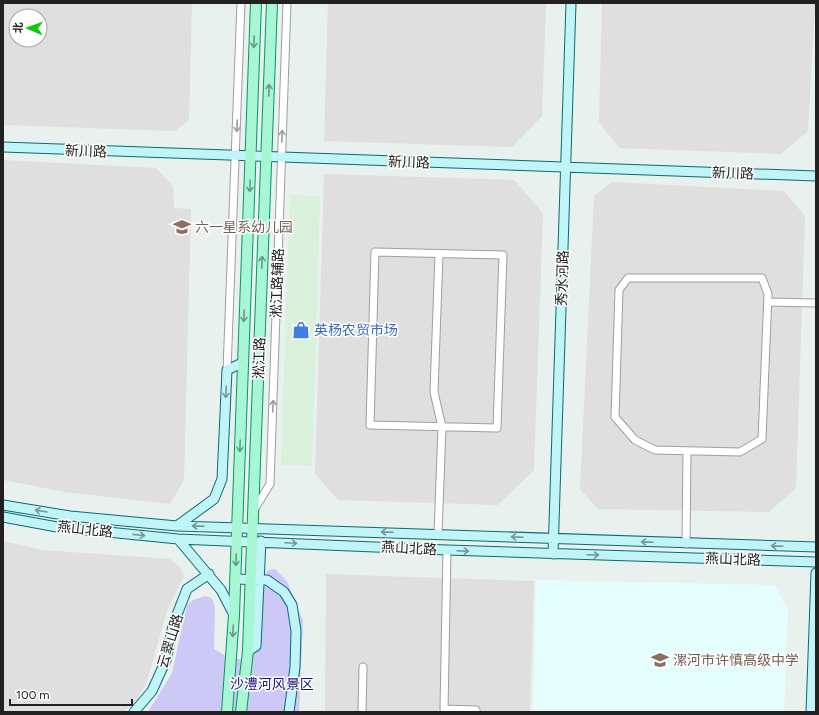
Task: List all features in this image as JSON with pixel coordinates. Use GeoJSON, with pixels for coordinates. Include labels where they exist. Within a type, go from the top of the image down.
{"type":"FeatureCollection","features":[{"type":"Feature","properties":{"kind":"main road","name":"淞江路"},"geometry":{"type":"LineString","coordinates":[[227,712],[234,615],[256,3]]}},
{"type":"Feature","properties":{"kind":"main road","name":"淞江路"},"geometry":{"type":"LineString","coordinates":[[241,712],[255,579],[257,541],[253,528],[272,3]]}},
{"type":"Feature","properties":{"kind":"street"},"geometry":{"type":"LineString","coordinates":[[177,526],[214,499],[222,479],[241,3]]}},
{"type":"Feature","properties":{"kind":"street","name":"淞江路辅路"},"geometry":{"type":"LineString","coordinates":[[254,511],[270,484],[287,3]]}},
{"type":"Feature","properties":{"kind":"street","name":"秀水河路"},"geometry":{"type":"LineString","coordinates":[[553,554],[571,3]]}},
{"type":"Feature","properties":{"kind":"street","name":"新川路"},"geometry":{"type":"LineString","coordinates":[[3,147],[251,158],[566,166],[816,176]]}},
{"type":"Feature","properties":{"kind":"street"},"geometry":{"type":"LineString","coordinates":[[375,252],[503,255],[497,428],[442,427],[370,425],[375,252]]}},
{"type":"Feature","properties":{"kind":"street"},"geometry":{"type":"LineString","coordinates":[[438,534],[442,427],[434,392],[439,254]]}},
{"type":"Feature","properties":{"kind":"street"},"geometry":{"type":"LineString","coordinates":[[628,278],[762,278],[768,294],[768,302],[762,439],[740,452],[655,450],[634,440],[615,417],[619,290],[628,278]]}},
{"type":"Feature","properties":{"kind":"street"},"geometry":{"type":"LineString","coordinates":[[768,302],[816,303]]}},
{"type":"Feature","properties":{"kind":"street"},"geometry":{"type":"LineString","coordinates":[[227,370],[242,363]]}},
{"type":"Feature","properties":{"kind":"street"},"geometry":{"type":"LineString","coordinates":[[686,544],[687,451]]}},
{"type":"Feature","properties":{"kind":"street","name":"燕山北路"},"geometry":{"type":"LineString","coordinates":[[3,505],[70,516],[177,526],[438,534],[686,544],[816,547]]}},
{"type":"Feature","properties":{"kind":"street","name":"燕山北路"},"geometry":{"type":"LineString","coordinates":[[3,517],[58,527],[178,539],[237,540],[553,554],[816,562]]}},
{"type":"Feature","properties":{"kind":"street"},"geometry":{"type":"LineString","coordinates":[[178,539],[221,590],[234,615]]}},
{"type":"Feature","properties":{"kind":"street"},"geometry":{"type":"LineString","coordinates":[[447,550],[444,709],[476,710],[476,712]]}},
{"type":"Feature","properties":{"kind":"street"},"geometry":{"type":"LineString","coordinates":[[811,712],[816,573]]}},
{"type":"Feature","properties":{"kind":"street","name":"云翠山路"},"geometry":{"type":"LineString","coordinates":[[134,712],[152,691],[166,660],[173,625],[187,588],[209,574]]}},
{"type":"Feature","properties":{"kind":"street"},"geometry":{"type":"LineString","coordinates":[[235,578],[267,580],[284,592],[292,605],[296,631],[295,667],[289,712]]}},
{"type":"Feature","properties":{"kind":"street"},"geometry":{"type":"LineString","coordinates":[[362,712],[363,667]]}},
{"type":"Feature","properties":{"kind":"shaded area"},"geometry":{"type":"Polygon","coordinates":[[[3,3],[192,3],[189,120],[175,131],[3,125],[3,3]]]}},
{"type":"Feature","properties":{"kind":"shaded area"},"geometry":{"type":"Polygon","coordinates":[[[328,3],[546,3],[542,116],[512,147],[324,141],[328,3]]]}},
{"type":"Feature","properties":{"kind":"shaded area"},"geometry":{"type":"Polygon","coordinates":[[[602,3],[815,3],[808,131],[781,154],[619,148],[599,122],[602,3]]]}},
{"type":"Feature","properties":{"kind":"shaded area"},"geometry":{"type":"Polygon","coordinates":[[[3,160],[156,168],[173,186],[174,208],[191,209],[184,480],[170,504],[65,492],[3,480],[3,160]]]}},
{"type":"Feature","properties":{"kind":"shaded area"},"geometry":{"type":"Polygon","coordinates":[[[324,174],[514,180],[543,213],[534,470],[498,505],[338,500],[315,474],[324,174]]]}},
{"type":"Feature","properties":{"kind":"shaded area"},"geometry":{"type":"Polygon","coordinates":[[[612,182],[784,191],[805,216],[796,488],[769,512],[598,509],[580,489],[594,196],[612,182]]]}},
{"type":"Feature","properties":{"kind":"shaded area","name":"英杨农贸市场"},"geometry":{"type":"Polygon","coordinates":[[[290,195],[320,196],[312,466],[281,465],[290,195]]]}},
{"type":"Feature","properties":{"kind":"shaded area"},"geometry":{"type":"Polygon","coordinates":[[[3,541],[43,550],[170,559],[180,567],[184,576],[167,611],[146,685],[133,705],[122,712],[3,712],[3,541]]]}},
{"type":"Feature","properties":{"kind":"shaded area"},"geometry":{"type":"Polygon","coordinates":[[[326,574],[534,581],[530,712],[325,712],[326,574]]]}},
{"type":"Feature","properties":{"kind":"shaded area","name":"漯河市许慎高级中学"},"geometry":{"type":"Polygon","coordinates":[[[536,580],[775,585],[788,609],[784,712],[533,712],[536,580]]]}},
{"type":"Feature","properties":{"kind":"green space","name":"沙澧河风景区"},"geometry":{"type":"Polygon","coordinates":[[[275,569],[287,581],[303,621],[299,712],[148,712],[172,673],[187,605],[193,600],[205,596],[212,598],[215,608],[214,649],[228,657],[253,662],[255,590],[268,570],[275,569]]]}},
{"type":"Feature","properties":{"kind":"place","name":"六一星系幼儿园"},"geometry":{"type":"Point","coordinates":[182,227]}},
{"type":"Feature","properties":{"kind":"place","name":"英杨农贸市场"},"geometry":{"type":"Point","coordinates":[301,330]}},
{"type":"Feature","properties":{"kind":"place","name":"漯河市许慎高级中学"},"geometry":{"type":"Point","coordinates":[660,660]}}]}
